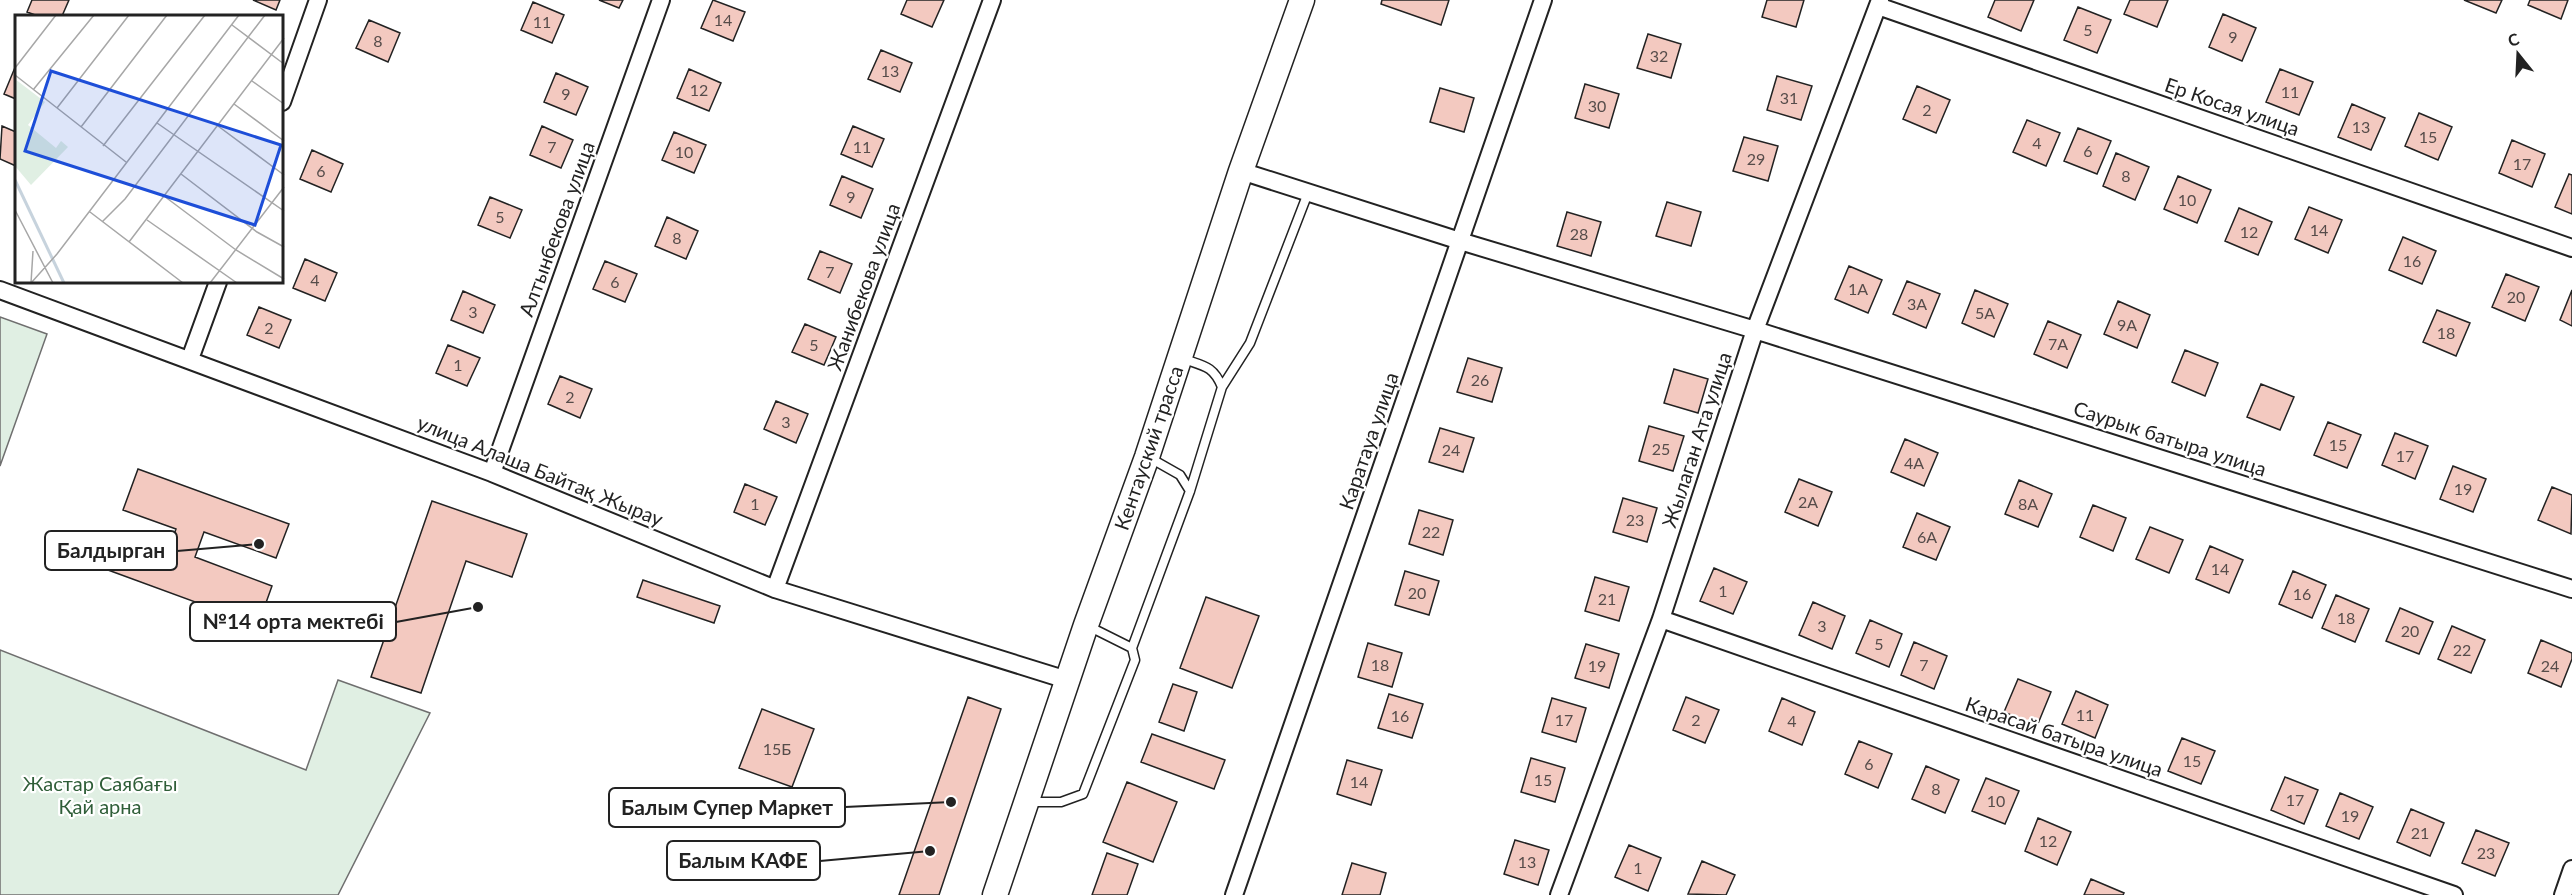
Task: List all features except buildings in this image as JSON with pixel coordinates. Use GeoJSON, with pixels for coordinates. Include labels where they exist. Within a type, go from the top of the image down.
{"type":"FeatureCollection","features":[{"type":"Feature","properties":{"kind":"main road","name":"Кентауский трасса"},"geometry":{"type":"LineString","coordinates":[[994,895],[1086,625],[1147,457],[1241,171],[1302,0]]}},
{"type":"Feature","properties":{"kind":"street"},"geometry":{"type":"LineString","coordinates":[[284,96],[318,0]]}},
{"type":"Feature","properties":{"kind":"street","name":"Алтынбекова улица"},"geometry":{"type":"LineString","coordinates":[[492,473],[661,0]]}},
{"type":"Feature","properties":{"kind":"street","name":"Жанибекова улица"},"geometry":{"type":"LineString","coordinates":[[775,589],[992,0]]}},
{"type":"Feature","properties":{"kind":"street","name":"Каратауа улица"},"geometry":{"type":"LineString","coordinates":[[1234,895],[1543,0]]}},
{"type":"Feature","properties":{"kind":"street","name":"Ер Косая улица"},"geometry":{"type":"LineString","coordinates":[[1879,3],[2572,248]]}},
{"type":"Feature","properties":{"kind":"street","name":"Жылаган Ата улица"},"geometry":{"type":"LineString","coordinates":[[1559,895],[1661,619],[1755,330],[1879,3]]}},
{"type":"Feature","properties":{"kind":"street","name":"Саурык батыра улица"},"geometry":{"type":"LineString","coordinates":[[1241,171],[1308,194],[1755,330],[2572,588]]}},
{"type":"Feature","properties":{"kind":"street"},"geometry":{"type":"LineString","coordinates":[[190,359],[217,284]]}},
{"type":"Feature","properties":{"kind":"street","name":"улица Алаша Байтақ Жырау"},"geometry":{"type":"LineString","coordinates":[[0,290],[492,473],[775,589],[1067,680]]}},
{"type":"Feature","properties":{"kind":"street","name":"Карасай батыра улица"},"geometry":{"type":"LineString","coordinates":[[1661,619],[2454,895]]}},
{"type":"Feature","properties":{"kind":"street"},"geometry":{"type":"LineString","coordinates":[[2563,895],[2572,869]]}},
{"type":"Feature","properties":{"kind":"lane"},"geometry":{"type":"LineString","coordinates":[[1027,802],[1061,802],[1083,795],[1135,660],[1132,648],[1190,491],[1222,387],[1250,344],[1308,194]]}},
{"type":"Feature","properties":{"kind":"lane"},"geometry":{"type":"LineString","coordinates":[[1180,358],[1210,368],[1217,375],[1222,387]]}},
{"type":"Feature","properties":{"kind":"lane"},"geometry":{"type":"LineString","coordinates":[[1147,457],[1180,475],[1190,491]]}},
{"type":"Feature","properties":{"kind":"lane"},"geometry":{"type":"LineString","coordinates":[[1086,625],[1132,648]]}},
{"type":"Feature","properties":{"kind":"green space"},"geometry":{"type":"Polygon","coordinates":[[[0,317],[47,334],[0,466],[0,317]]]}},
{"type":"Feature","properties":{"kind":"green space","name":"Жастар Саябағы Қай арна"},"geometry":{"type":"Polygon","coordinates":[[[0,650],[306,770],[338,680],[430,713],[338,895],[0,895],[0,650]]]}},
{"type":"Feature","properties":{"kind":"place","name":"Балдырган"},"geometry":{"type":"Point","coordinates":[259,544]}},
{"type":"Feature","properties":{"kind":"place","name":"№14 орта мектебі"},"geometry":{"type":"Point","coordinates":[478,607]}},
{"type":"Feature","properties":{"kind":"place","name":"Балым Супер Маркет"},"geometry":{"type":"Point","coordinates":[951,802]}},
{"type":"Feature","properties":{"kind":"place","name":"Балым КАФЕ"},"geometry":{"type":"Point","coordinates":[930,851]}}]}
